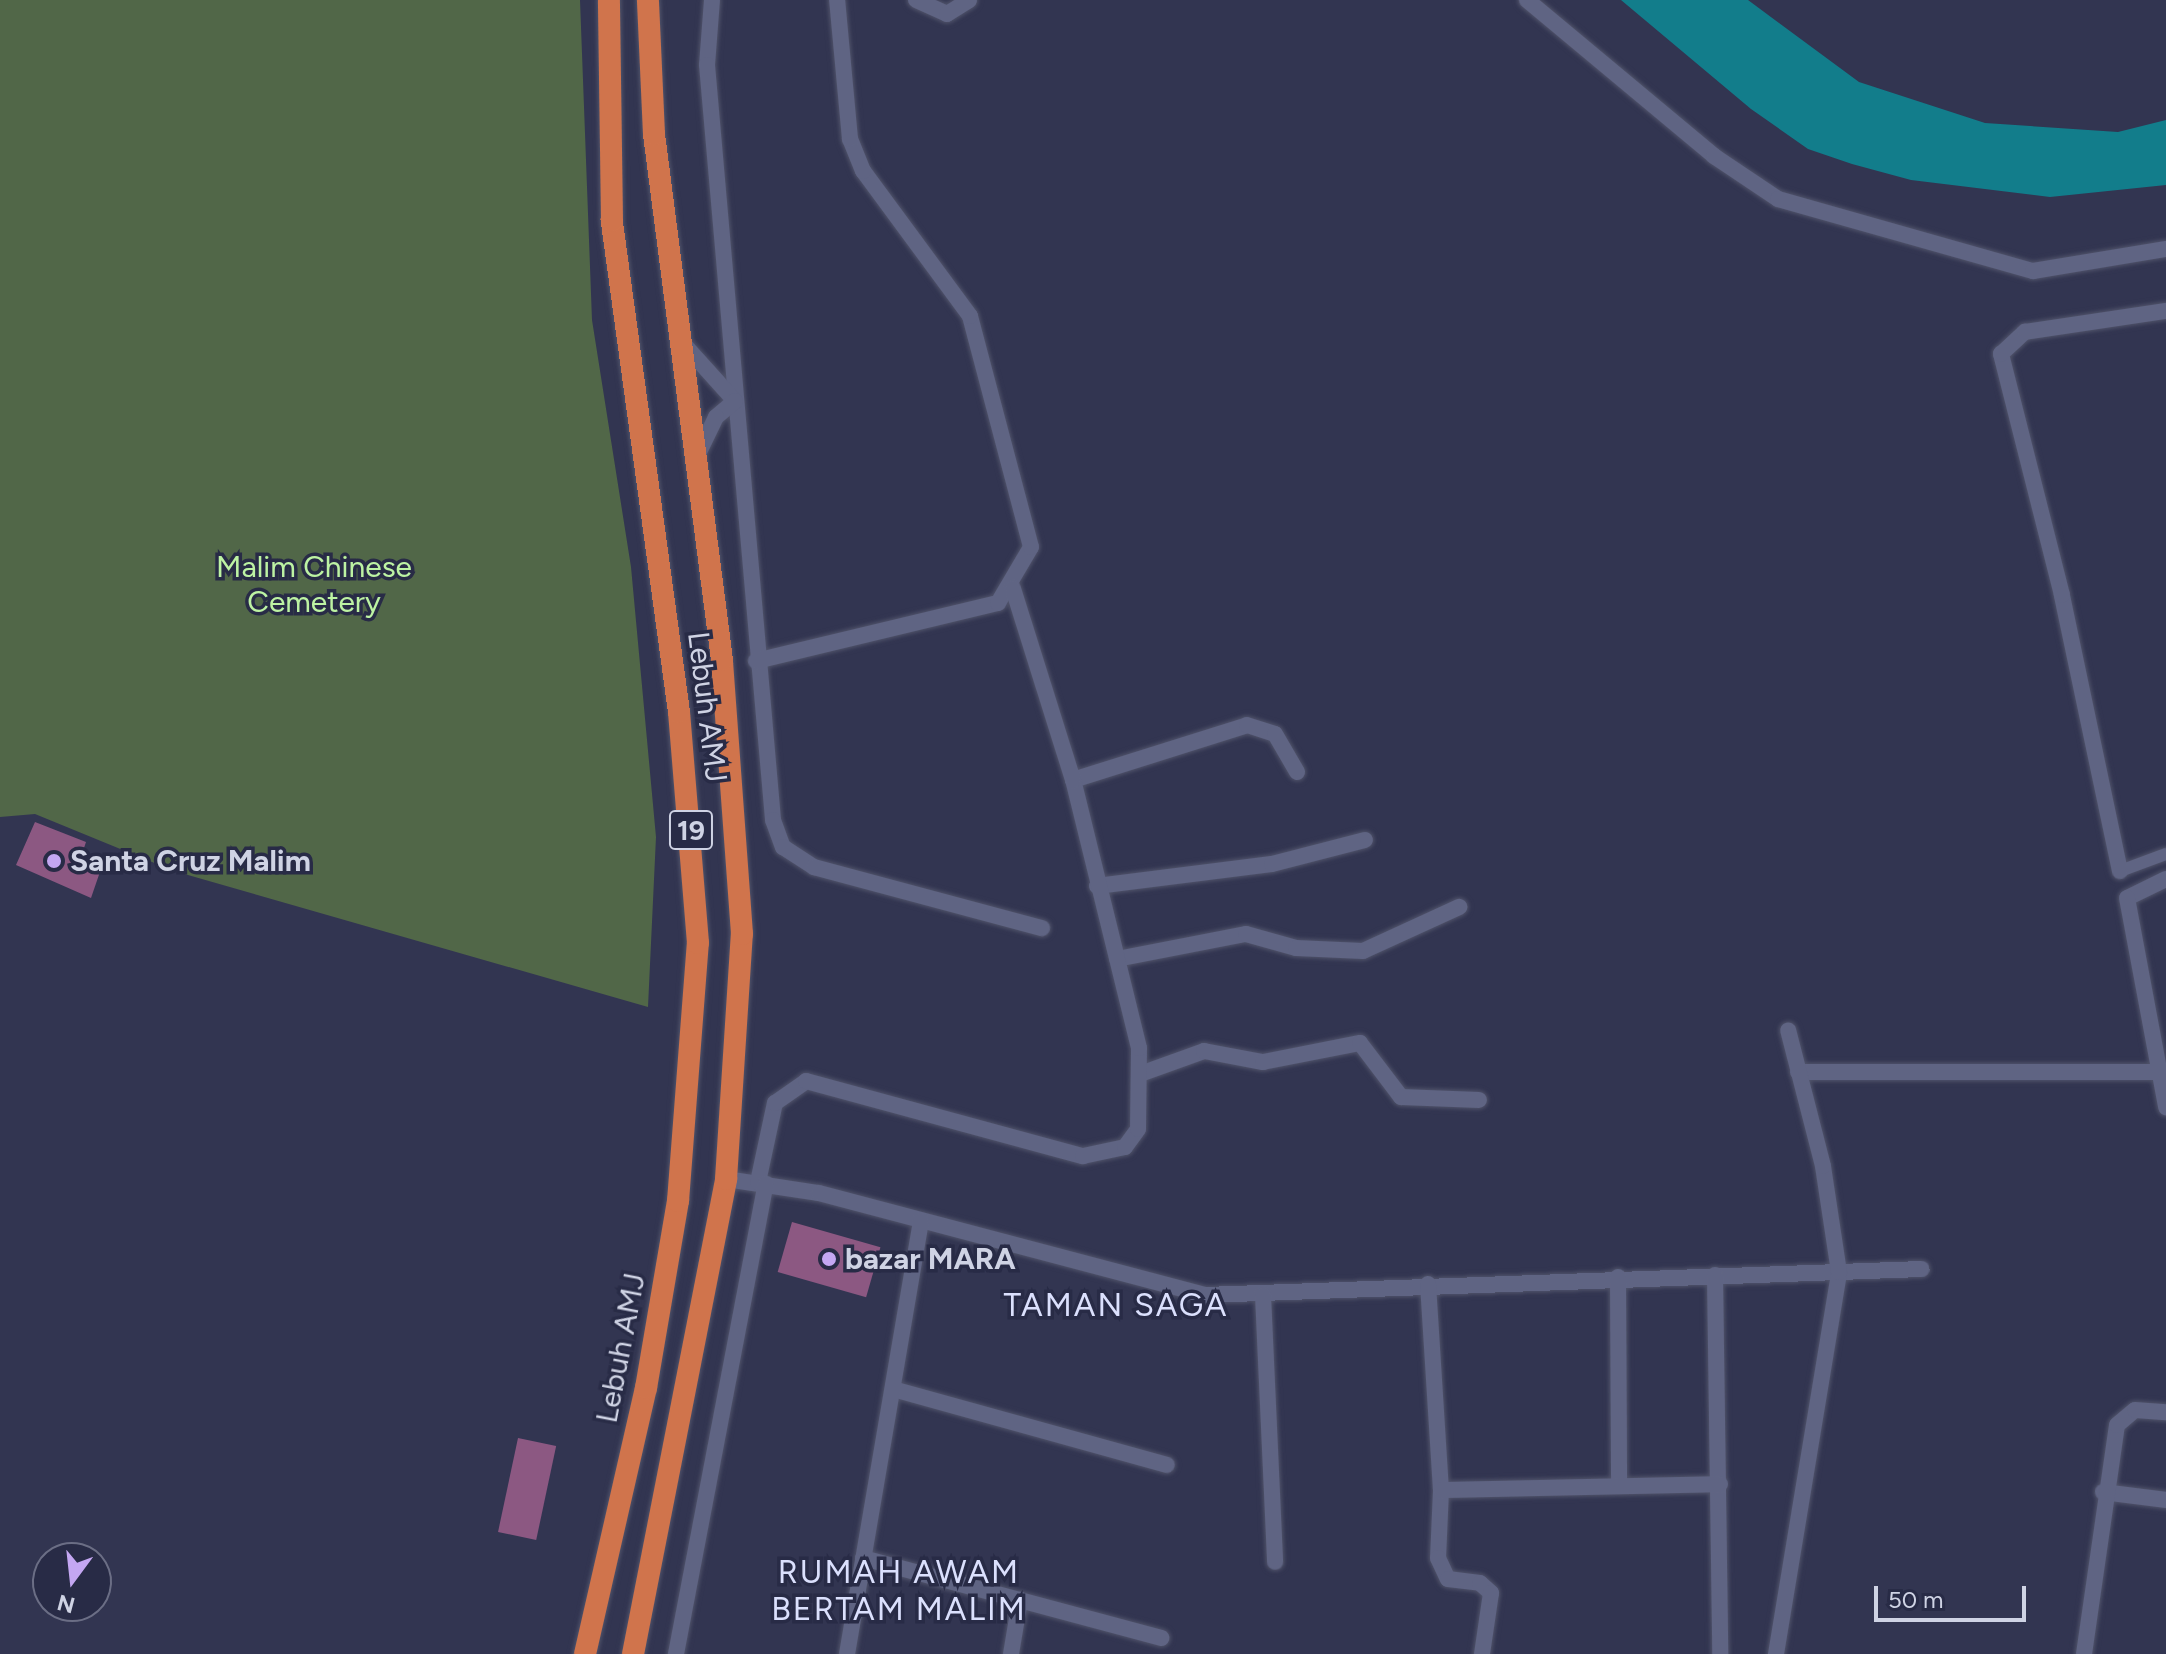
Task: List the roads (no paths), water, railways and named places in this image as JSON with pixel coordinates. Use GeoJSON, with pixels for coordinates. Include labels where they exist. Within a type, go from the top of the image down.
{"type":"FeatureCollection","features":[{"type":"Feature","properties":{"kind":"highway","name":"Lebuh AMJ"},"geometry":{"type":"LineString","coordinates":[[585,1654],[646,1388],[678,1201],[698,943],[681,727],[612,221],[609,0]]}},
{"type":"Feature","properties":{"kind":"highway","name":"Lebuh AMJ"},"geometry":{"type":"LineString","coordinates":[[633,1654],[726,1179],[741,1002],[740,861],[674,333],[648,0]]}},
{"type":"Feature","properties":{"kind":"street"},"geometry":{"type":"LineString","coordinates":[[712,0],[707,65],[756,661],[773,820],[783,847],[814,867],[1042,928]]}},
{"type":"Feature","properties":{"kind":"street"},"geometry":{"type":"LineString","coordinates":[[756,661],[979,610],[1013,588],[1031,547],[984,351],[951,283],[863,171],[850,139],[837,0]]}},
{"type":"Feature","properties":{"kind":"street"},"geometry":{"type":"LineString","coordinates":[[916,0],[947,14],[969,0]]}},
{"type":"Feature","properties":{"kind":"street"},"geometry":{"type":"LineString","coordinates":[[1527,0],[1714,156],[1778,199],[2033,271],[2166,249]]}},
{"type":"Feature","properties":{"kind":"street"},"geometry":{"type":"LineString","coordinates":[[2166,311],[2025,332],[2001,354],[2062,595],[2120,871],[2166,854]]}},
{"type":"Feature","properties":{"kind":"street"},"geometry":{"type":"LineString","coordinates":[[674,333],[735,401]]}},
{"type":"Feature","properties":{"kind":"street"},"geometry":{"type":"LineString","coordinates":[[693,471],[702,440],[735,401]]}},
{"type":"Feature","properties":{"kind":"street"},"geometry":{"type":"LineString","coordinates":[[676,1654],[775,1103],[806,1081],[1083,1156],[1125,1147],[1138,1129],[1143,1073],[1117,959],[1073,780],[1013,588]]}},
{"type":"Feature","properties":{"kind":"street"},"geometry":{"type":"LineString","coordinates":[[1073,780],[1247,725],[1275,734],[1297,772]]}},
{"type":"Feature","properties":{"kind":"street"},"geometry":{"type":"LineString","coordinates":[[1097,886],[1272,864],[1365,840]]}},
{"type":"Feature","properties":{"kind":"street"},"geometry":{"type":"LineString","coordinates":[[2166,879],[2127,898],[2166,1107]]}},
{"type":"Feature","properties":{"kind":"street"},"geometry":{"type":"LineString","coordinates":[[1117,959],[1246,934],[1296,948],[1363,951],[1459,907]]}},
{"type":"Feature","properties":{"kind":"street"},"geometry":{"type":"LineString","coordinates":[[1776,1654],[1839,1272],[1788,1030]]}},
{"type":"Feature","properties":{"kind":"street"},"geometry":{"type":"LineString","coordinates":[[1143,1073],[1204,1051],[1263,1062],[1360,1043],[1401,1097],[1479,1100]]}},
{"type":"Feature","properties":{"kind":"street"},"geometry":{"type":"LineString","coordinates":[[1798,1072],[2162,1074]]}},
{"type":"Feature","properties":{"kind":"street"},"geometry":{"type":"LineString","coordinates":[[726,1179],[762,1183],[921,1221],[1180,1292],[1263,1295],[1428,1284],[1922,1269]]}},
{"type":"Feature","properties":{"kind":"street"},"geometry":{"type":"LineString","coordinates":[[847,1654],[921,1221]]}},
{"type":"Feature","properties":{"kind":"street"},"geometry":{"type":"LineString","coordinates":[[1715,1275],[1720,1654]]}},
{"type":"Feature","properties":{"kind":"street"},"geometry":{"type":"LineString","coordinates":[[1618,1277],[1619,1486]]}},
{"type":"Feature","properties":{"kind":"street"},"geometry":{"type":"LineString","coordinates":[[1428,1284],[1443,1574],[1491,1593],[1482,1654]]}},
{"type":"Feature","properties":{"kind":"street"},"geometry":{"type":"LineString","coordinates":[[1263,1295],[1275,1562]]}},
{"type":"Feature","properties":{"kind":"street"},"geometry":{"type":"LineString","coordinates":[[893,1389],[1167,1465]]}},
{"type":"Feature","properties":{"kind":"street"},"geometry":{"type":"LineString","coordinates":[[2084,1654],[2103,1492],[2123,1415],[2166,1412]]}},
{"type":"Feature","properties":{"kind":"street"},"geometry":{"type":"LineString","coordinates":[[1441,1490],[1720,1484]]}},
{"type":"Feature","properties":{"kind":"street"},"geometry":{"type":"LineString","coordinates":[[2103,1492],[2166,1500]]}},
{"type":"Feature","properties":{"kind":"street"},"geometry":{"type":"LineString","coordinates":[[863,1558],[1161,1638]]}},
{"type":"Feature","properties":{"kind":"street"},"geometry":{"type":"LineString","coordinates":[[1011,1654],[1020,1600]]}},
{"type":"Feature","properties":{"kind":"place","name":"Santa Cruz Malim"},"geometry":{"type":"Point","coordinates":[54,861]}},
{"type":"Feature","properties":{"kind":"place","name":"bazar MARA"},"geometry":{"type":"Point","coordinates":[829,1259]}},
{"type":"Feature","properties":{"kind":"district","name":"TAMAN SAGA"},"geometry":{"type":"Point","coordinates":[1116,1305]}},
{"type":"Feature","properties":{"kind":"district","name":"RUMAH AWAM BERTAM MALIM"},"geometry":{"type":"Point","coordinates":[899,1592]}},
{"type":"Feature","properties":{"kind":"park label","name":"Malim Chinese Cemetery"},"geometry":{"type":"Point","coordinates":[314,584]}}]}
